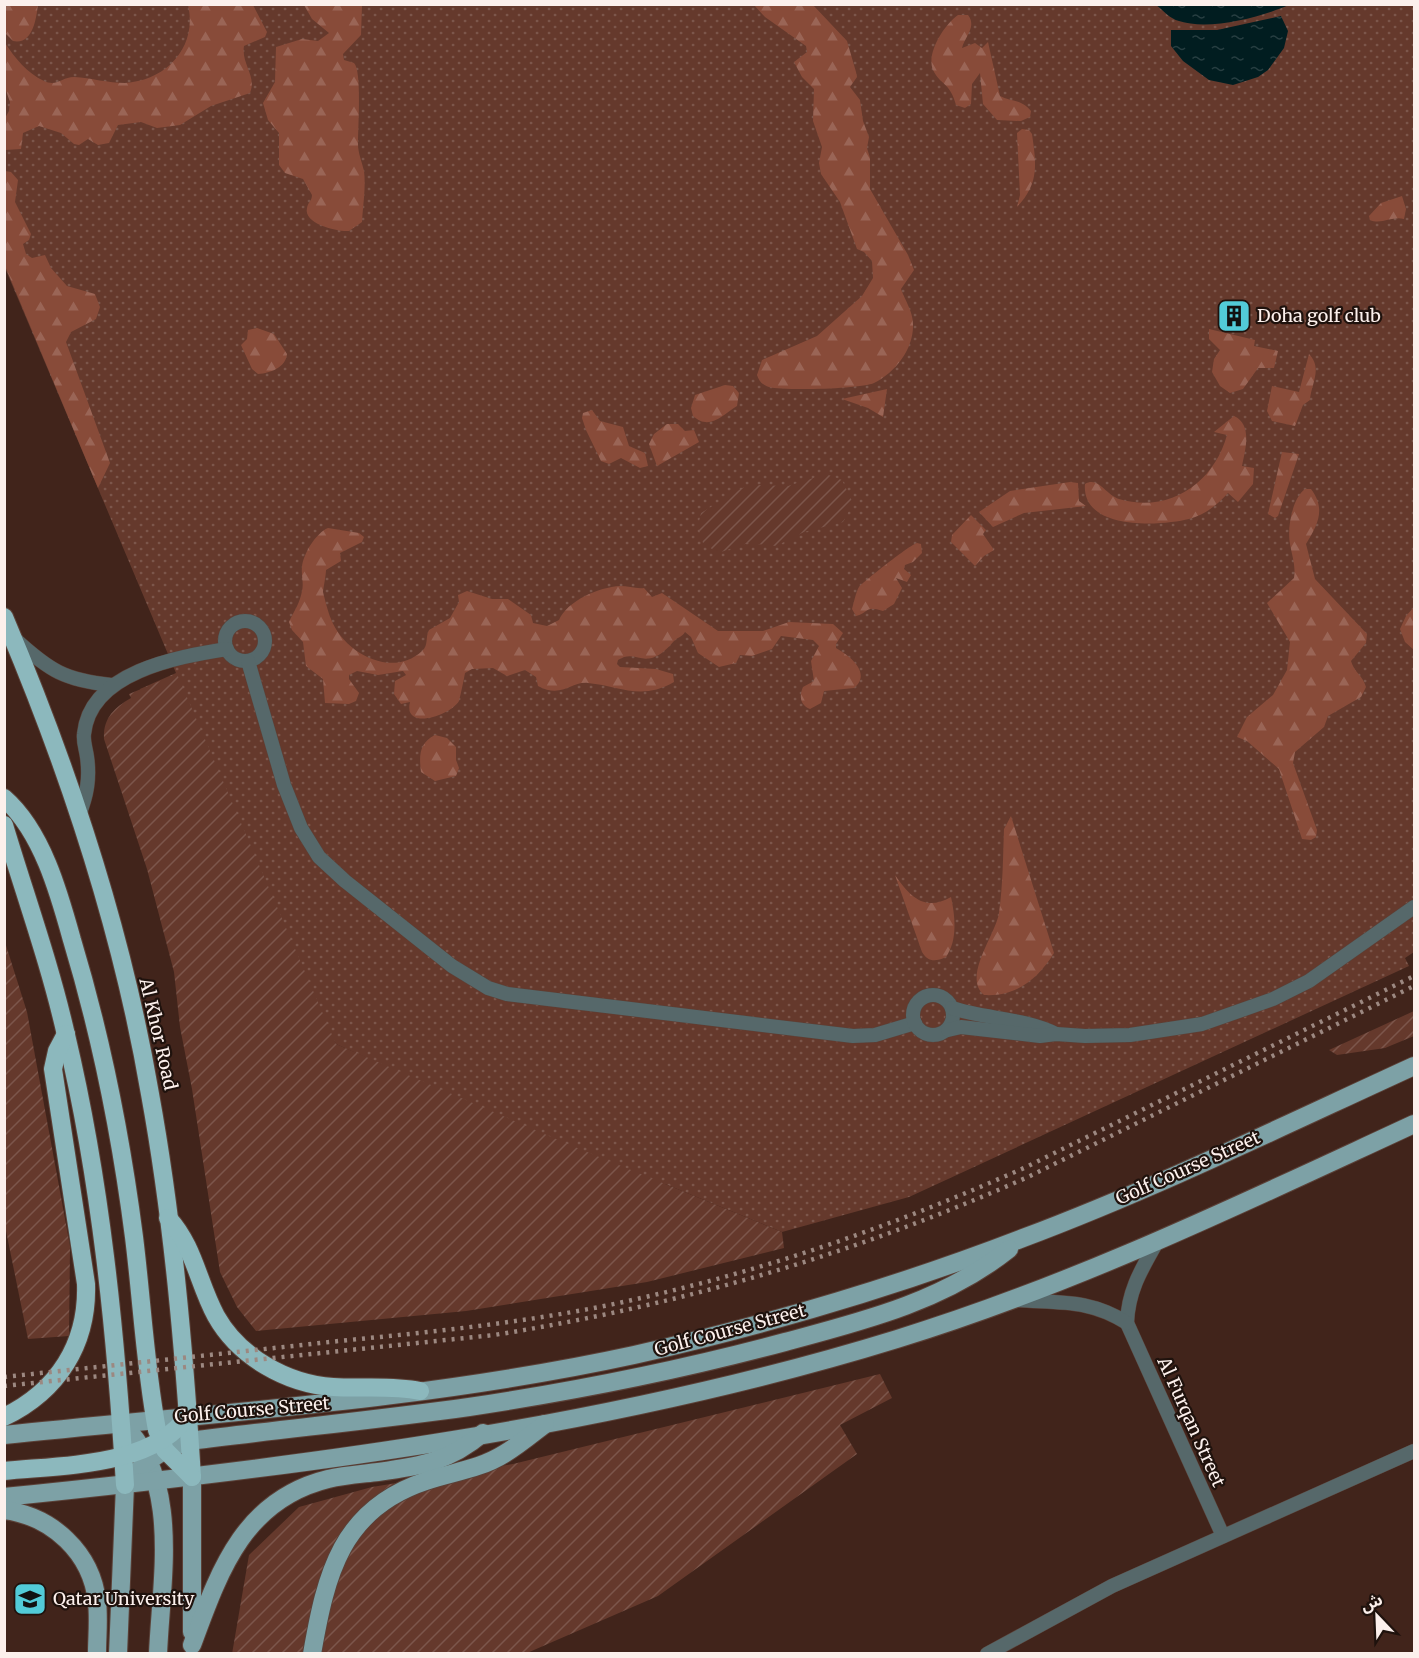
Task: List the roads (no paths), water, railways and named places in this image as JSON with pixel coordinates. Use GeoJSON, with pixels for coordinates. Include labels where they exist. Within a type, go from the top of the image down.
{"type":"FeatureCollection","features":[{"type":"Feature","properties":{"kind":"highway","name":"Al Khor Road"},"geometry":{"type":"LineString","coordinates":[[4,617],[79,815],[98,875],[137,1029],[160,1155],[168,1218],[188,1415],[192,1478]]}},
{"type":"Feature","properties":{"kind":"highway"},"geometry":{"type":"LineString","coordinates":[[4,798],[37,843],[56,884],[91,1006],[128,1196],[155,1419],[155,1451]]}},
{"type":"Feature","properties":{"kind":"highway"},"geometry":{"type":"LineString","coordinates":[[4,825],[66,1034],[93,1168],[111,1311],[125,1485]]}},
{"type":"Feature","properties":{"kind":"highway"},"geometry":{"type":"LineString","coordinates":[[4,1417],[32,1401],[56,1379],[74,1350],[84,1318],[86,1284],[54,1079],[54,1060],[66,1034]]}},
{"type":"Feature","properties":{"kind":"highway"},"geometry":{"type":"LineString","coordinates":[[168,1218],[186,1242],[208,1301],[224,1329],[261,1363],[284,1375],[312,1384],[349,1388],[397,1386],[420,1391]]}},
{"type":"Feature","properties":{"kind":"highway"},"geometry":{"type":"LineString","coordinates":[[4,1471],[155,1451],[176,1431],[188,1415]]}},
{"type":"Feature","properties":{"kind":"highway"},"geometry":{"type":"LineString","coordinates":[[155,1451],[192,1478]]}},
{"type":"Feature","properties":{"kind":"main road","name":"Golf Course Street"},"geometry":{"type":"LineString","coordinates":[[4,1435],[346,1401],[519,1377],[633,1355],[784,1317],[892,1285],[1022,1239],[1122,1198],[1414,1066]]}},
{"type":"Feature","properties":{"kind":"main road"},"geometry":{"type":"LineString","coordinates":[[4,1497],[192,1478],[483,1433],[645,1404],[769,1374],[896,1339],[1014,1300],[1156,1242],[1414,1124]]}},
{"type":"Feature","properties":{"kind":"main road"},"geometry":{"type":"LineString","coordinates":[[118,1653],[125,1485],[155,1451],[190,1441],[503,1401],[607,1383],[745,1353],[911,1305],[970,1277],[1022,1239]]}},
{"type":"Feature","properties":{"kind":"main road"},"geometry":{"type":"LineString","coordinates":[[312,1653],[325,1589],[333,1564],[342,1545],[367,1514],[414,1485],[471,1470],[504,1454],[548,1422]]}},
{"type":"Feature","properties":{"kind":"main road"},"geometry":{"type":"LineString","coordinates":[[121,1423],[155,1451],[162,1511],[158,1653]]}},
{"type":"Feature","properties":{"kind":"main road"},"geometry":{"type":"LineString","coordinates":[[192,1649],[229,1556],[241,1536],[276,1503],[300,1489],[330,1478],[432,1463],[463,1450],[483,1433]]}},
{"type":"Feature","properties":{"kind":"main road"},"geometry":{"type":"LineString","coordinates":[[192,1478],[192,1649]]}},
{"type":"Feature","properties":{"kind":"main road"},"geometry":{"type":"LineString","coordinates":[[4,1510],[36,1518],[54,1529],[80,1556],[88,1570],[97,1602],[97,1653]]}},
{"type":"Feature","properties":{"kind":"street"},"geometry":{"type":"LineString","coordinates":[[246,620],[257,624],[264,634],[265,645],[259,656],[248,661],[233,657],[227,649],[225,638],[234,624],[246,620]]}},
{"type":"Feature","properties":{"kind":"street"},"geometry":{"type":"LineString","coordinates":[[13,638],[39,661],[56,672],[79,682],[111,685]]}},
{"type":"Feature","properties":{"kind":"street"},"geometry":{"type":"LineString","coordinates":[[79,815],[89,779],[84,738],[86,721],[95,704],[111,685],[171,660],[227,649]]}},
{"type":"Feature","properties":{"kind":"street"},"geometry":{"type":"LineString","coordinates":[[248,661],[284,785],[308,843],[345,881],[472,980],[488,988],[516,995],[853,1036],[875,1035],[915,1023]]}},
{"type":"Feature","properties":{"kind":"street"},"geometry":{"type":"LineString","coordinates":[[1056,1034],[1041,1026],[993,1019],[952,1008],[942,997],[924,998],[914,1011],[915,1023],[923,1033],[929,1035],[962,1028],[1040,1036],[1141,1034],[1202,1024],[1235,1014],[1309,981],[1414,907]]}},
{"type":"Feature","properties":{"kind":"street"},"geometry":{"type":"LineString","coordinates":[[948,1030],[953,1019],[952,1008]]}},
{"type":"Feature","properties":{"kind":"street","name":"Al Furqan Street"},"geometry":{"type":"LineString","coordinates":[[1156,1242],[1128,1297],[1127,1323],[1222,1536]]}},
{"type":"Feature","properties":{"kind":"street"},"geometry":{"type":"LineString","coordinates":[[1014,1300],[1100,1307],[1127,1323]]}},
{"type":"Feature","properties":{"kind":"street"},"geometry":{"type":"LineString","coordinates":[[987,1653],[1112,1586],[1414,1451]]}},
{"type":"Feature","properties":{"kind":"water"},"geometry":{"type":"Polygon","coordinates":[[[1156,5],[1289,5],[1235,21],[1191,24],[1176,20],[1156,5]]]}},
{"type":"Feature","properties":{"kind":"water"},"geometry":{"type":"Polygon","coordinates":[[[1281,16],[1288,31],[1284,48],[1268,70],[1258,77],[1233,85],[1209,80],[1183,61],[1171,46],[1171,30],[1217,30],[1281,16]]]}},
{"type":"Feature","properties":{"kind":"railway"},"geometry":{"type":"LineString","coordinates":[[4,1377],[529,1319],[641,1298],[739,1273],[883,1225],[1024,1168],[1414,976]]}},
{"type":"Feature","properties":{"kind":"railway"},"geometry":{"type":"LineString","coordinates":[[4,1386],[494,1335],[632,1308],[766,1274],[898,1230],[1028,1177],[1414,986]]}},
{"type":"Feature","properties":{"kind":"place","name":"Doha golf club"},"geometry":{"type":"Point","coordinates":[1234,316]}},
{"type":"Feature","properties":{"kind":"place","name":"Qatar University"},"geometry":{"type":"Point","coordinates":[30,1599]}}]}
